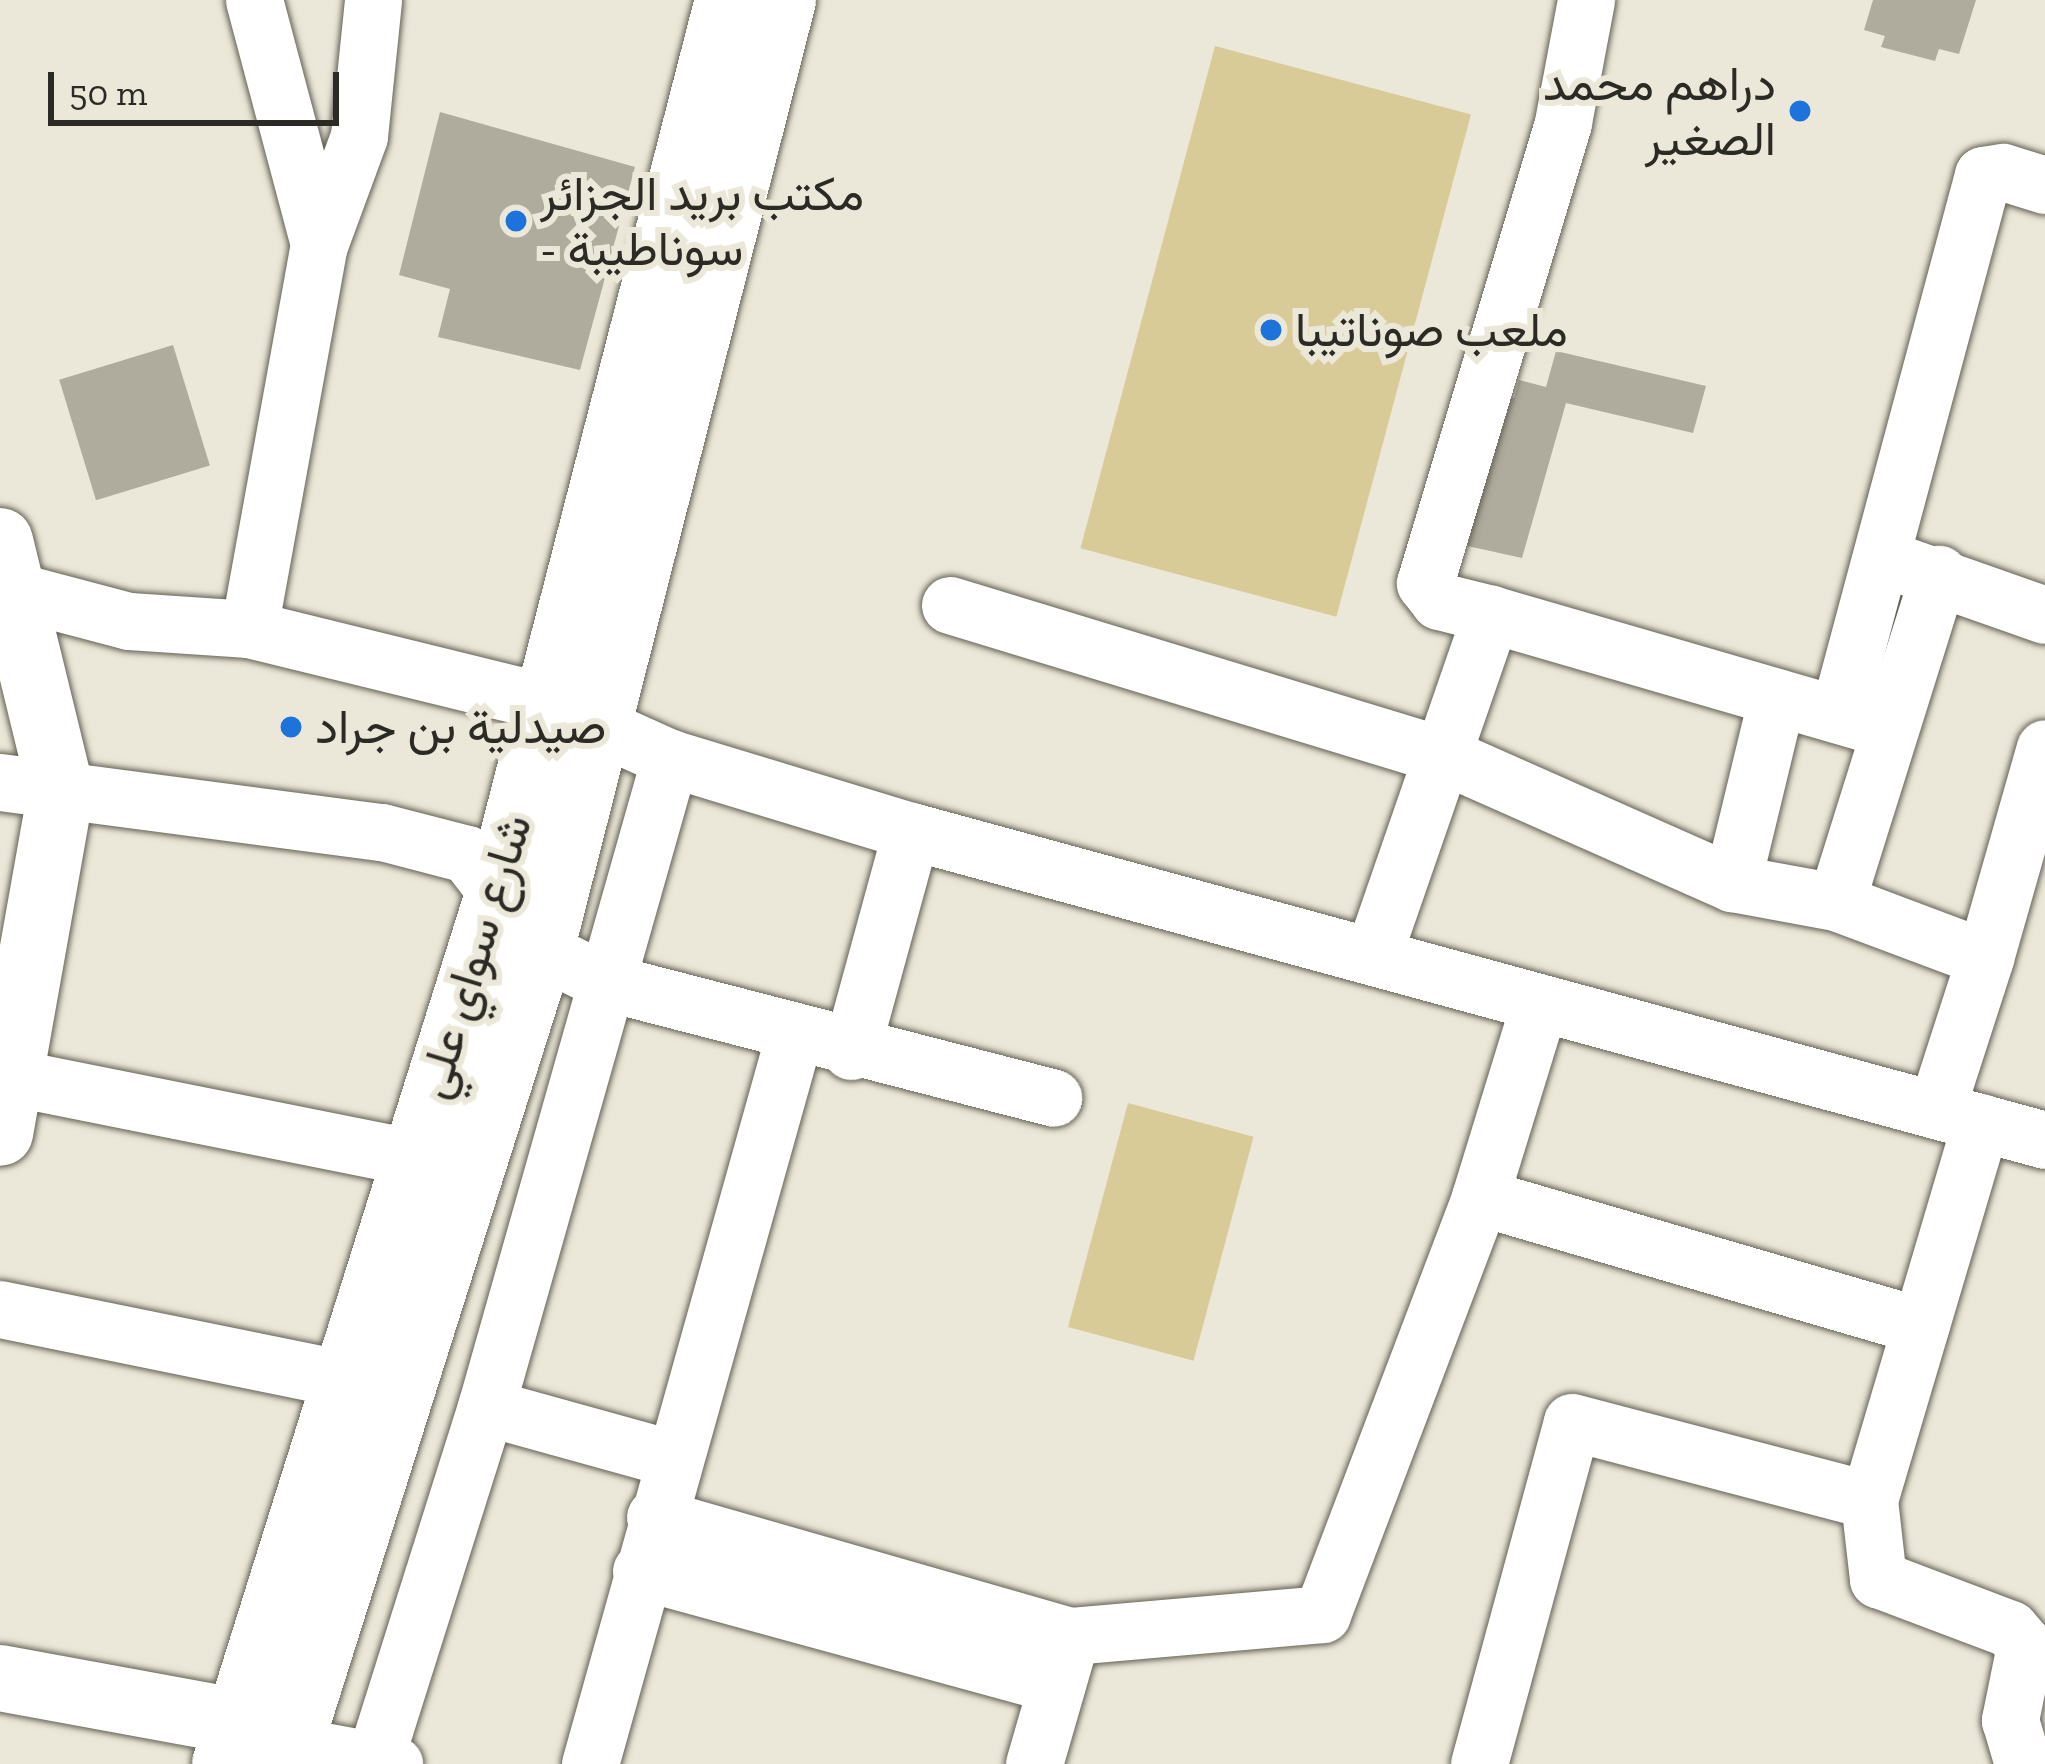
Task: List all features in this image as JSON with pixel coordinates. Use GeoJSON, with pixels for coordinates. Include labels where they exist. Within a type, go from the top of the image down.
{"type":"FeatureCollection","features":[{"type":"Feature","properties":{"kind":"main road","name":"شارع سواي علي"},"geometry":{"type":"LineString","coordinates":[[684,272],[728,0]]}},
{"type":"Feature","properties":{"kind":"main road","name":"شارع سواي علي"},"geometry":{"type":"LineString","coordinates":[[260,1749],[343,1379],[497,898],[569,712],[684,272],[783,0]]}},
{"type":"Feature","properties":{"kind":"main road"},"geometry":{"type":"LineString","coordinates":[[3,571],[30,787],[5,1095]]}},
{"type":"Feature","properties":{"kind":"main road","name":"شارع سواي علي"},"geometry":{"type":"LineString","coordinates":[[260,1749],[541,950],[569,712]]}},
{"type":"Feature","properties":{"kind":"main road"},"geometry":{"type":"LineString","coordinates":[[0,1678],[260,1749]]}},
{"type":"Feature","properties":{"kind":"street"},"geometry":{"type":"LineString","coordinates":[[254,0],[319,245]]}},
{"type":"Feature","properties":{"kind":"street"},"geometry":{"type":"LineString","coordinates":[[249,629],[319,245],[358,136],[373,0]]}},
{"type":"Feature","properties":{"kind":"street"},"geometry":{"type":"LineString","coordinates":[[1586,0],[1563,122],[1424,584],[1438,601],[1864,720]]}},
{"type":"Feature","properties":{"kind":"street"},"geometry":{"type":"LineString","coordinates":[[1836,902],[1864,720],[1878,560],[1983,175],[2003,172],[2045,185]]}},
{"type":"Feature","properties":{"kind":"street"},"geometry":{"type":"LineString","coordinates":[[1878,560],[1939,574],[2045,615]]}},
{"type":"Feature","properties":{"kind":"street"},"geometry":{"type":"LineString","coordinates":[[3,571],[129,622],[249,629],[569,712],[670,758],[911,831],[2045,1140]]}},
{"type":"Feature","properties":{"kind":"street"},"geometry":{"type":"LineString","coordinates":[[1864,720],[1939,574]]}},
{"type":"Feature","properties":{"kind":"street"},"geometry":{"type":"LineString","coordinates":[[950,605],[1445,756],[1732,883],[1836,902],[1985,958]]}},
{"type":"Feature","properties":{"kind":"street"},"geometry":{"type":"LineString","coordinates":[[1373,955],[1491,614]]}},
{"type":"Feature","properties":{"kind":"street"},"geometry":{"type":"LineString","coordinates":[[1732,883],[1777,697]]}},
{"type":"Feature","properties":{"kind":"street"},"geometry":{"type":"LineString","coordinates":[[2023,1764],[2010,1720],[2025,1646],[2010,1629],[1878,1579],[1870,1501],[1920,1326],[1985,958],[2045,748]]}},
{"type":"Feature","properties":{"kind":"street"},"geometry":{"type":"LineString","coordinates":[[260,1749],[384,1762],[670,758]]}},
{"type":"Feature","properties":{"kind":"street"},"geometry":{"type":"LineString","coordinates":[[30,787],[382,832],[467,854],[541,950],[606,982],[851,1051],[1053,1098]]}},
{"type":"Feature","properties":{"kind":"street"},"geometry":{"type":"LineString","coordinates":[[851,1051],[911,831]]}},
{"type":"Feature","properties":{"kind":"street"},"geometry":{"type":"LineString","coordinates":[[648,1544],[1064,1661],[1322,1613],[1480,1197],[1539,1005]]}},
{"type":"Feature","properties":{"kind":"street"},"geometry":{"type":"LineString","coordinates":[[590,1764],[670,1458],[794,1036]]}},
{"type":"Feature","properties":{"kind":"street"},"geometry":{"type":"LineString","coordinates":[[5,1095],[412,1157]]}},
{"type":"Feature","properties":{"kind":"street"},"geometry":{"type":"LineString","coordinates":[[1480,1197],[1920,1326]]}},
{"type":"Feature","properties":{"kind":"street"},"geometry":{"type":"LineString","coordinates":[[0,1309],[343,1379]]}},
{"type":"Feature","properties":{"kind":"street"},"geometry":{"type":"LineString","coordinates":[[486,1407],[670,1458]]}},
{"type":"Feature","properties":{"kind":"street"},"geometry":{"type":"LineString","coordinates":[[1479,1764],[1572,1422],[1870,1501]]}},
{"type":"Feature","properties":{"kind":"street"},"geometry":{"type":"LineString","coordinates":[[1034,1764],[1064,1661]]}},
{"type":"Feature","properties":{"kind":"shaded area","name":"ملعب صوناتيبا"},"geometry":{"type":"Polygon","coordinates":[[[1215,46],[1471,115],[1336,617],[1080,548],[1215,46]]]}},
{"type":"Feature","properties":{"kind":"shaded area"},"geometry":{"type":"Polygon","coordinates":[[[1128,1103],[1254,1137],[1194,1361],[1068,1327],[1128,1103]]]}},
{"type":"Feature","properties":{"kind":"building"},"geometry":{"type":"Polygon","coordinates":[[[1873,0],[1976,0],[1959,54],[1939,49],[1935,61],[1881,47],[1885,36],[1864,30],[1873,0]]]}},
{"type":"Feature","properties":{"kind":"building","name":"مكتب بريد الجزائر - سوناطيبة"},"geometry":{"type":"Polygon","coordinates":[[[440,112],[635,167],[580,370],[438,337],[450,289],[399,275],[440,112]]]}},
{"type":"Feature","properties":{"kind":"building"},"geometry":{"type":"Polygon","coordinates":[[[173,345],[210,465],[96,500],[59,380],[173,345]]]}},
{"type":"Feature","properties":{"kind":"building"},"geometry":{"type":"Polygon","coordinates":[[[1556,351],[1706,386],[1693,433],[1566,403],[1522,558],[1463,545],[1505,396],[1514,398],[1519,380],[1546,387],[1556,351]]]}},
{"type":"Feature","properties":{"kind":"place","name":"دراهم محمد الصغير"},"geometry":{"type":"Point","coordinates":[1800,111]}},
{"type":"Feature","properties":{"kind":"place","name":"مكتب بريد الجزائر - سوناطيبة"},"geometry":{"type":"Point","coordinates":[516,221]}},
{"type":"Feature","properties":{"kind":"place","name":"ملعب صوناتيبا"},"geometry":{"type":"Point","coordinates":[1271,330]}},
{"type":"Feature","properties":{"kind":"place","name":"صيدلية بن جراد"},"geometry":{"type":"Point","coordinates":[291,727]}}]}
